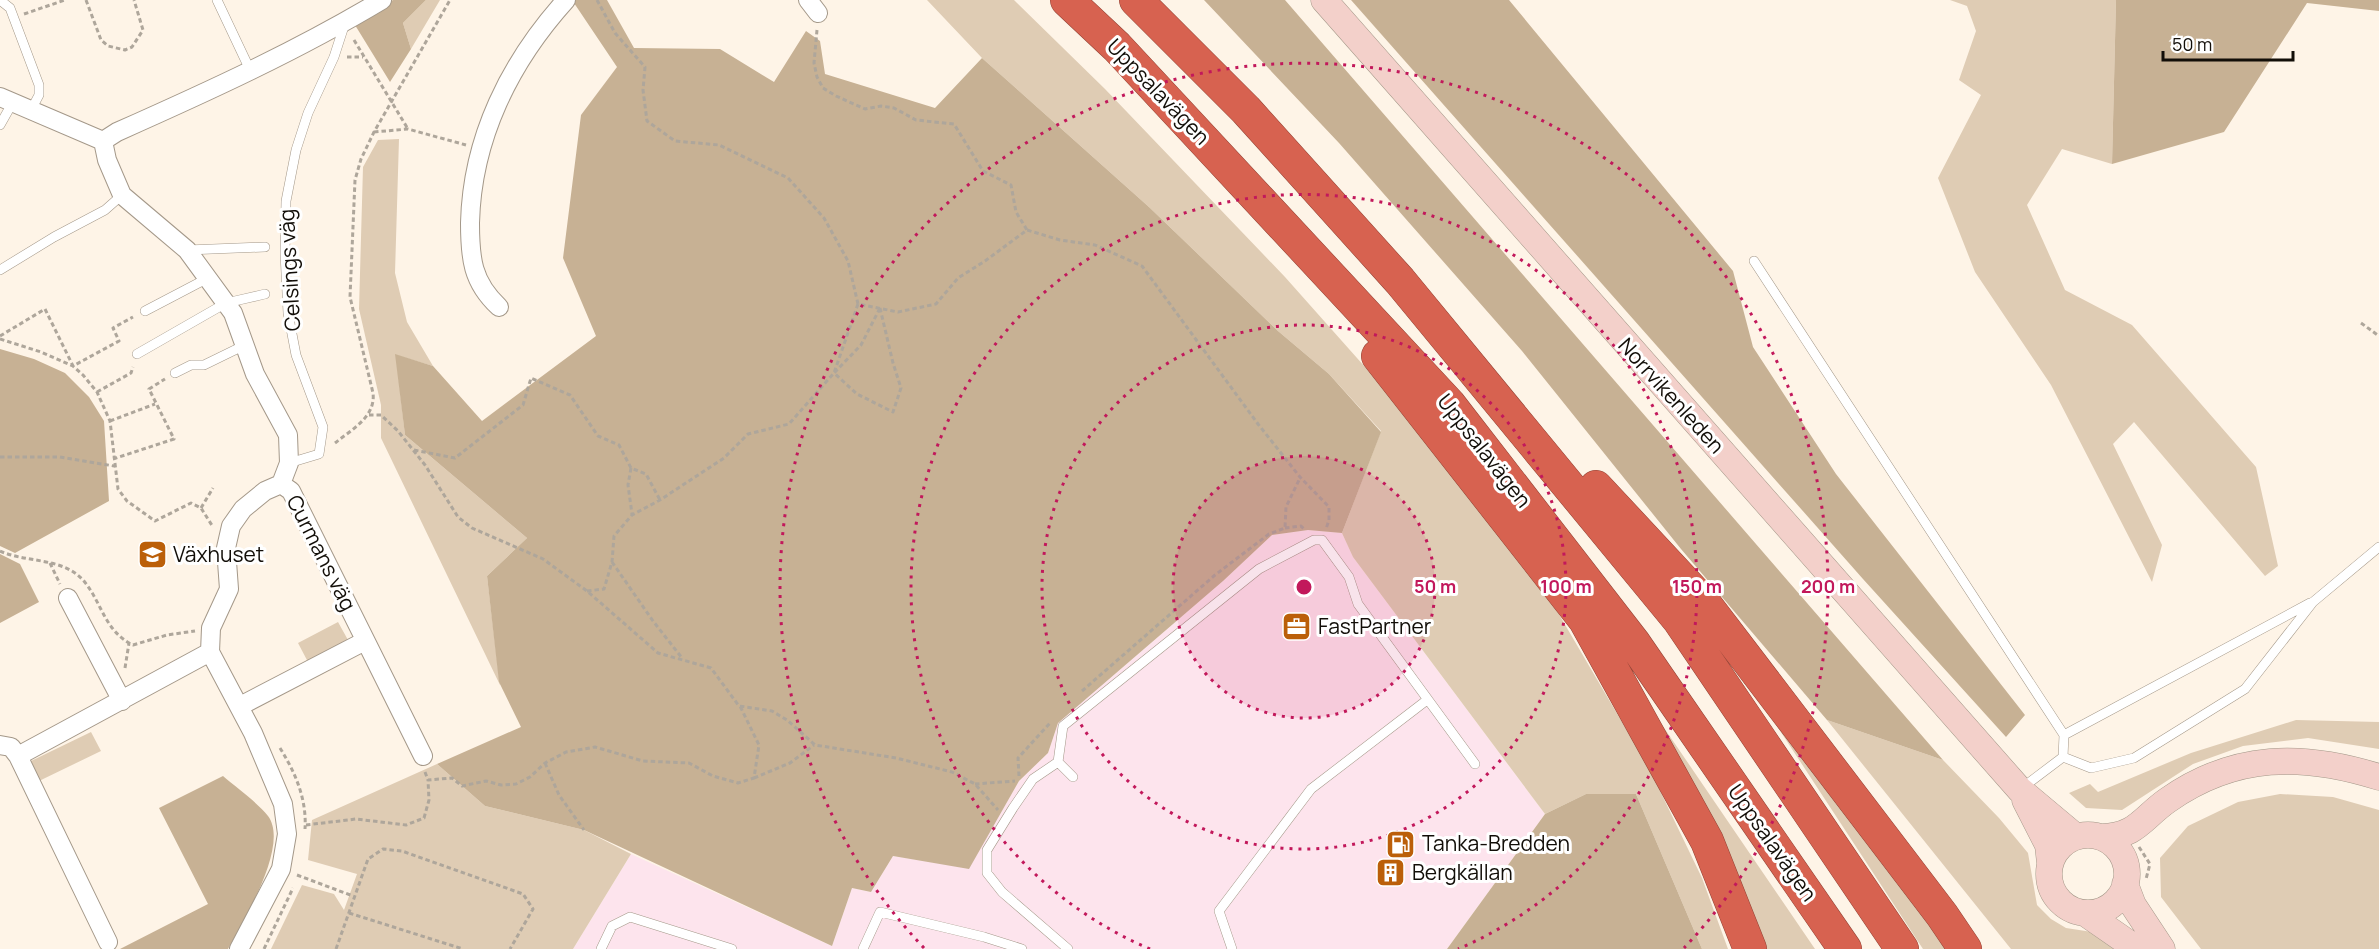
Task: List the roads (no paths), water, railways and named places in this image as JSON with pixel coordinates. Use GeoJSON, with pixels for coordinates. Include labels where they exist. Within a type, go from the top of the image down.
{"type":"FeatureCollection","features":[{"type":"Feature","properties":{"kind":"highway","name":"Uppsalavägen"},"geometry":{"type":"LineString","coordinates":[[1067,0],[1117,48],[1449,404],[1634,643],[1845,949]]}},
{"type":"Feature","properties":{"kind":"highway","name":"Uppsalavägen"},"geometry":{"type":"LineString","coordinates":[[1136,0],[1246,110],[1400,281],[1679,620],[1902,949]]}},
{"type":"Feature","properties":{"kind":"highway"},"geometry":{"type":"LineString","coordinates":[[1238,177],[1585,620],[1707,841],[1750,949]]}},
{"type":"Feature","properties":{"kind":"highway"},"geometry":{"type":"LineString","coordinates":[[1400,281],[1504,387],[1704,604],[1942,915],[1965,949]]}},
{"type":"Feature","properties":{"kind":"main road","name":"Norrvikenleden"},"geometry":{"type":"LineString","coordinates":[[1324,0],[2020,790],[2075,836]]}},
{"type":"Feature","properties":{"kind":"main road"},"geometry":{"type":"LineString","coordinates":[[2102,837],[2128,834],[2168,800],[2212,774],[2263,761],[2304,762],[2352,768],[2379,777]]}},
{"type":"Feature","properties":{"kind":"main road","name":"Norrvikenleden"},"geometry":{"type":"LineString","coordinates":[[2020,790],[2048,845],[2050,863]]}},
{"type":"Feature","properties":{"kind":"main road"},"geometry":{"type":"LineString","coordinates":[[2162,949],[2133,905],[2126,877],[2123,858],[2114,844],[2102,837],[2089,834],[2075,836],[2065,841],[2056,851],[2050,863],[2049,877],[2053,891],[2061,902],[2072,910],[2085,913],[2099,911],[2110,906],[2119,896],[2126,877],[2168,800]]}},
{"type":"Feature","properties":{"kind":"main road"},"geometry":{"type":"LineString","coordinates":[[2085,913],[2137,949]]}},
{"type":"Feature","properties":{"kind":"street"},"geometry":{"type":"LineString","coordinates":[[103,141],[117,132],[251,72],[382,0]]}},
{"type":"Feature","properties":{"kind":"street"},"geometry":{"type":"LineString","coordinates":[[499,307],[480,287],[472,260],[471,193],[480,149],[512,72],[540,30],[566,0]]}},
{"type":"Feature","properties":{"kind":"street"},"geometry":{"type":"LineString","coordinates":[[7,99],[103,141]]}},
{"type":"Feature","properties":{"kind":"street"},"geometry":{"type":"LineString","coordinates":[[103,141],[107,160],[122,195],[187,250],[233,313],[255,374],[288,435],[289,463],[281,484]]}},
{"type":"Feature","properties":{"kind":"street","name":"Curmans väg"},"geometry":{"type":"LineString","coordinates":[[210,651],[211,628],[229,589],[226,548],[231,526],[243,509],[265,491],[281,484],[291,490],[423,756]]}},
{"type":"Feature","properties":{"kind":"street"},"geometry":{"type":"LineString","coordinates":[[68,598],[122,701]]}},
{"type":"Feature","properties":{"kind":"street"},"geometry":{"type":"LineString","coordinates":[[240,706],[364,640]]}},
{"type":"Feature","properties":{"kind":"street"},"geometry":{"type":"LineString","coordinates":[[18,756],[210,651],[240,706],[283,804],[287,834],[281,869],[239,949]]}},
{"type":"Feature","properties":{"kind":"street"},"geometry":{"type":"LineString","coordinates":[[0,746],[11,747],[18,756],[108,942]]}},
{"type":"Feature","properties":{"kind":"lane"},"geometry":{"type":"LineString","coordinates":[[0,0],[10,8],[39,85],[39,95],[31,110]]}},
{"type":"Feature","properties":{"kind":"lane"},"geometry":{"type":"LineString","coordinates":[[217,0],[251,72]]}},
{"type":"Feature","properties":{"kind":"lane","name":"Celsings väg"},"geometry":{"type":"LineString","coordinates":[[289,463],[319,454],[322,427],[296,355],[288,313],[285,253],[286,201],[296,150],[308,113],[334,57],[345,22]]}},
{"type":"Feature","properties":{"kind":"lane"},"geometry":{"type":"LineString","coordinates":[[0,124],[7,99]]}},
{"type":"Feature","properties":{"kind":"lane"},"geometry":{"type":"LineString","coordinates":[[0,270],[54,237],[105,210],[122,195]]}},
{"type":"Feature","properties":{"kind":"lane"},"geometry":{"type":"LineString","coordinates":[[187,250],[265,248]]}},
{"type":"Feature","properties":{"kind":"lane"},"geometry":{"type":"LineString","coordinates":[[1754,261],[2064,735],[2063,757],[2020,790]]}},
{"type":"Feature","properties":{"kind":"lane"},"geometry":{"type":"LineString","coordinates":[[145,311],[207,278]]}},
{"type":"Feature","properties":{"kind":"lane"},"geometry":{"type":"LineString","coordinates":[[137,354],[226,303],[266,294]]}},
{"type":"Feature","properties":{"kind":"lane"},"geometry":{"type":"LineString","coordinates":[[175,373],[191,365],[204,365],[245,345]]}},
{"type":"Feature","properties":{"kind":"lane"},"geometry":{"type":"LineString","coordinates":[[1068,949],[1002,892],[987,873],[987,850],[1033,779],[1058,762],[1063,726],[1259,569],[1314,540],[1322,540],[1349,577],[1358,604],[1475,764]]}},
{"type":"Feature","properties":{"kind":"lane"},"geometry":{"type":"LineString","coordinates":[[2064,735],[2313,602],[2379,547]]}},
{"type":"Feature","properties":{"kind":"lane"},"geometry":{"type":"LineString","coordinates":[[2063,757],[2091,768],[2134,758],[2245,689],[2313,602]]}},
{"type":"Feature","properties":{"kind":"lane"},"geometry":{"type":"LineString","coordinates":[[1232,949],[1218,911],[1311,789],[1427,700]]}},
{"type":"Feature","properties":{"kind":"lane"},"geometry":{"type":"LineString","coordinates":[[1058,762],[1073,777]]}},
{"type":"Feature","properties":{"kind":"lane"},"geometry":{"type":"LineString","coordinates":[[863,949],[880,912],[984,937],[1022,949]]}},
{"type":"Feature","properties":{"kind":"lane"},"geometry":{"type":"LineString","coordinates":[[601,949],[612,926],[630,917],[732,949]]}},
{"type":"Feature","properties":{"kind":"place","name":"Växhuset"},"geometry":{"type":"Point","coordinates":[152,555]}},
{"type":"Feature","properties":{"kind":"place","name":"FastPartner"},"geometry":{"type":"Point","coordinates":[1297,627]}},
{"type":"Feature","properties":{"kind":"place","name":"Tanka-Bredden"},"geometry":{"type":"Point","coordinates":[1401,844]}},
{"type":"Feature","properties":{"kind":"place","name":"Bergkällan"},"geometry":{"type":"Point","coordinates":[1391,873]}}]}
